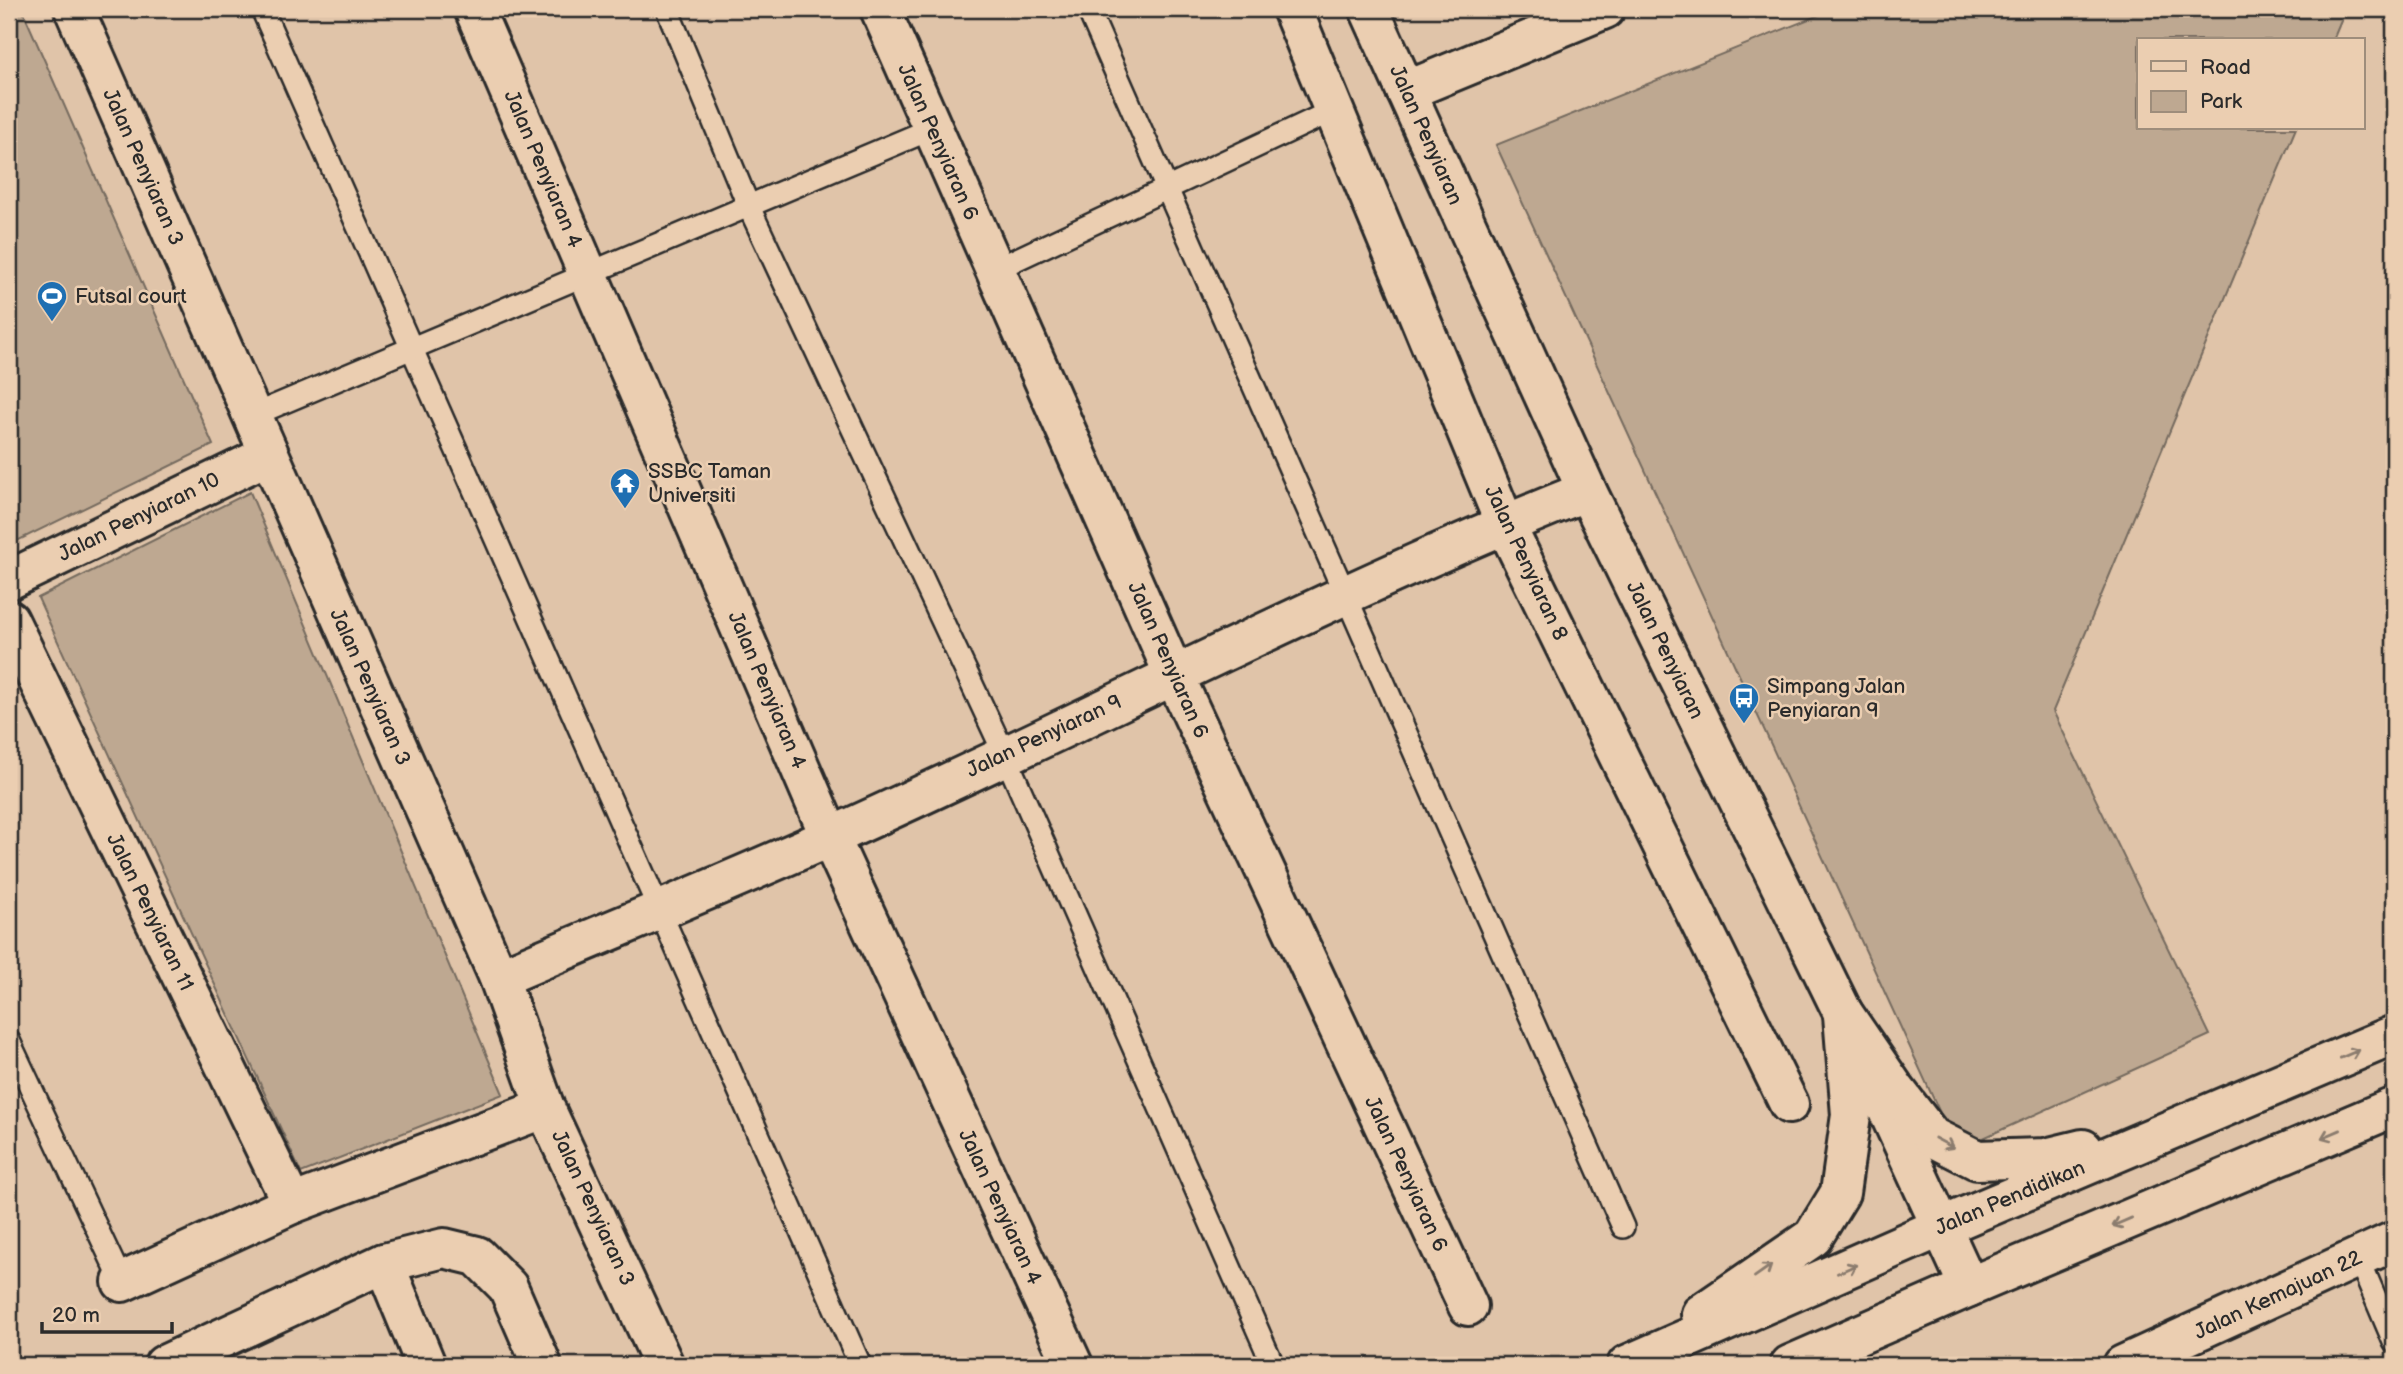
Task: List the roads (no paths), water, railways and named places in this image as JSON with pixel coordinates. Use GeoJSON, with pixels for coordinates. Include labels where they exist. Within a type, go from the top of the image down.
{"type":"FeatureCollection","features":[{"type":"Feature","properties":{"kind":"street","name":"Jalan Penyiaran 3"},"geometry":{"type":"LineString","coordinates":[[74,9],[499,978],[545,1108],[664,1365]]}},
{"type":"Feature","properties":{"kind":"street","name":"Jalan Penyiaran 4"},"geometry":{"type":"LineString","coordinates":[[474,9],[830,837],[1073,1365]]}},
{"type":"Feature","properties":{"kind":"street","name":"Jalan Penyiaran 6"},"geometry":{"type":"LineString","coordinates":[[880,9],[1174,674],[1468,1306]]}},
{"type":"Feature","properties":{"kind":"street","name":"Jalan Penyiaran 8"},"geometry":{"type":"LineString","coordinates":[[1292,9],[1505,524],[1788,1104]]}},
{"type":"Feature","properties":{"kind":"street","name":"Jalan Penyiaran"},"geometry":{"type":"LineString","coordinates":[[1369,9],[1587,491],[1843,1013],[1969,1287]]}},
{"type":"Feature","properties":{"kind":"street"},"geometry":{"type":"LineString","coordinates":[[1406,91],[1605,9]]}},
{"type":"Feature","properties":{"kind":"street","name":"Jalan Penyiaran 10"},"geometry":{"type":"LineString","coordinates":[[9,580],[268,455]]}},
{"type":"Feature","properties":{"kind":"street","name":"Jalan Penyiaran 9"},"geometry":{"type":"LineString","coordinates":[[499,978],[830,837],[1174,674],[1505,524],[1587,491]]}},
{"type":"Feature","properties":{"kind":"street","name":"Jalan Penyiaran 11"},"geometry":{"type":"LineString","coordinates":[[9,620],[292,1204]]}},
{"type":"Feature","properties":{"kind":"street"},"geometry":{"type":"LineString","coordinates":[[1843,1013],[1932,1137],[1977,1160],[2046,1158],[2111,1142],[2242,1099]]}},
{"type":"Feature","properties":{"kind":"street"},"geometry":{"type":"LineString","coordinates":[[1627,1365],[1813,1237],[1840,1193],[1851,1115],[1843,1013]]}},
{"type":"Feature","properties":{"kind":"street","name":"Jalan Pendidikan"},"geometry":{"type":"LineString","coordinates":[[1627,1365],[1941,1227],[2394,1035]]}},
{"type":"Feature","properties":{"kind":"street"},"geometry":{"type":"LineString","coordinates":[[1790,1365],[2394,1107]]}},
{"type":"Feature","properties":{"kind":"street"},"geometry":{"type":"LineString","coordinates":[[122,1282],[292,1204],[545,1108]]}},
{"type":"Feature","properties":{"kind":"street","name":"Jalan Kemajuan 22"},"geometry":{"type":"LineString","coordinates":[[2123,1365],[2189,1352],[2358,1257],[2394,1241]]}},
{"type":"Feature","properties":{"kind":"street"},"geometry":{"type":"LineString","coordinates":[[164,1365],[384,1264],[444,1248],[477,1256],[508,1287],[542,1365]]}},
{"type":"Feature","properties":{"kind":"street"},"geometry":{"type":"LineString","coordinates":[[384,1264],[426,1365]]}},
{"type":"Feature","properties":{"kind":"lane"},"geometry":{"type":"LineString","coordinates":[[262,9],[860,1365]]}},
{"type":"Feature","properties":{"kind":"lane"},"geometry":{"type":"LineString","coordinates":[[667,9],[748,206],[1005,755],[1273,1365]]}},
{"type":"Feature","properties":{"kind":"lane"},"geometry":{"type":"LineString","coordinates":[[1088,9],[1623,1227]]}},
{"type":"Feature","properties":{"kind":"lane"},"geometry":{"type":"LineString","coordinates":[[994,270],[1334,110]]}},
{"type":"Feature","properties":{"kind":"lane"},"geometry":{"type":"LineString","coordinates":[[251,416],[931,129]]}},
{"type":"Feature","properties":{"kind":"lane"},"geometry":{"type":"LineString","coordinates":[[9,1041],[122,1282]]}},
{"type":"Feature","properties":{"kind":"lane"},"geometry":{"type":"LineString","coordinates":[[2358,1257],[2394,1342]]}},
{"type":"Feature","properties":{"kind":"place","name":"Futsal court"},"geometry":{"type":"Point","coordinates":[52,323]}},
{"type":"Feature","properties":{"kind":"place","name":"SSBC Taman Universiti"},"geometry":{"type":"Point","coordinates":[625,510]}},
{"type":"Feature","properties":{"kind":"place","name":"Simpang Jalan Penyiaran 9"},"geometry":{"type":"Point","coordinates":[1744,725]}}]}
